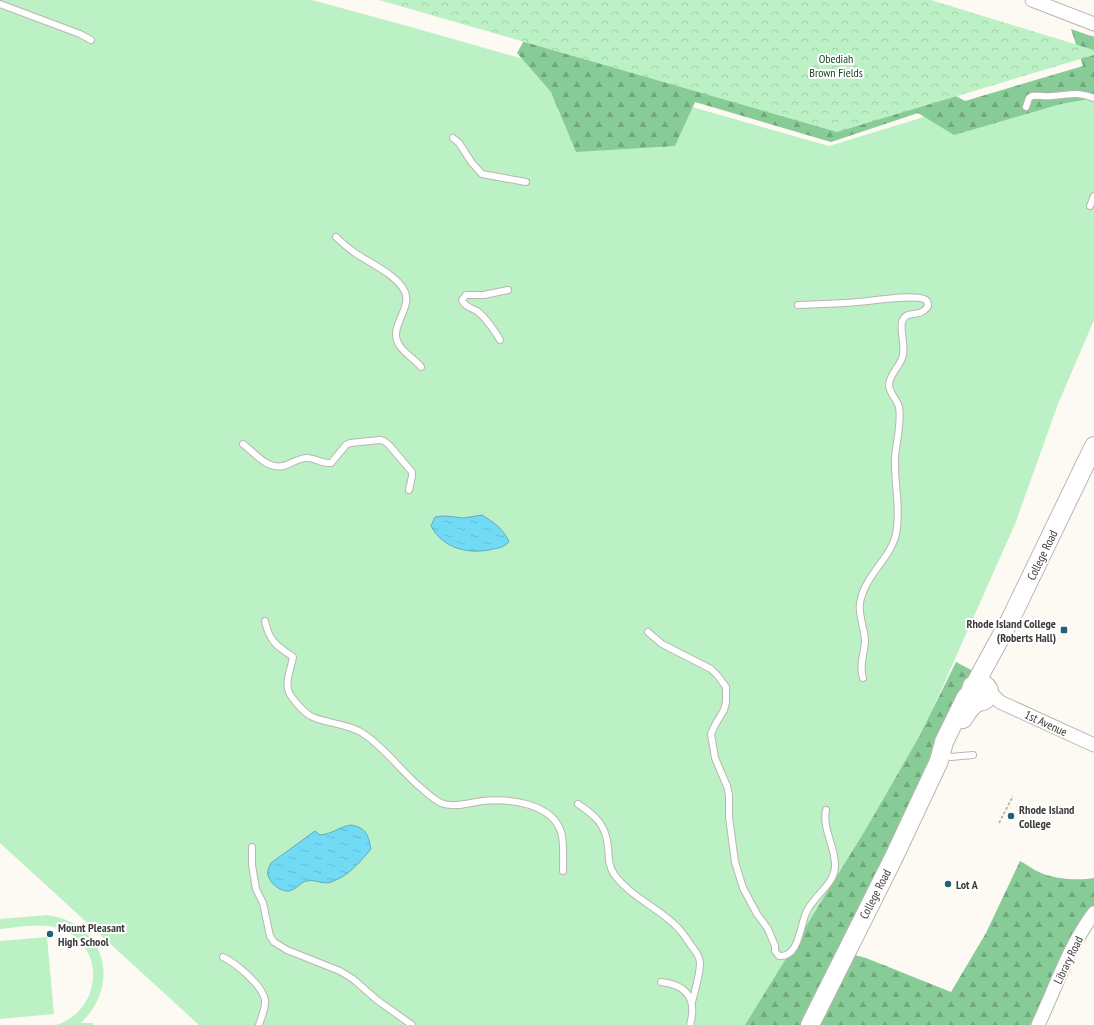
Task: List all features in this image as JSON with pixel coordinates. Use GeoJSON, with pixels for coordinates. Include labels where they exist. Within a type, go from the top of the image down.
{"type":"FeatureCollection","features":[{"type":"Feature","properties":{"kind":"street"},"geometry":{"type":"LineString","coordinates":[[1032,0],[1094,24]]}},
{"type":"Feature","properties":{"kind":"street","name":"College Road"},"geometry":{"type":"LineString","coordinates":[[810,1025],[893,859],[942,756],[944,742],[966,697],[983,694],[982,669],[1011,618],[1094,446]]}},
{"type":"Feature","properties":{"kind":"street","name":"1st Avenue"},"geometry":{"type":"LineString","coordinates":[[983,694],[1094,745]]}},
{"type":"Feature","properties":{"kind":"street","name":"Library Road"},"geometry":{"type":"LineString","coordinates":[[1038,1025],[1068,958],[1087,922],[1094,913]]}},
{"type":"Feature","properties":{"kind":"lane"},"geometry":{"type":"LineString","coordinates":[[0,4],[80,34],[91,40]]}},
{"type":"Feature","properties":{"kind":"lane"},"geometry":{"type":"LineString","coordinates":[[1026,107],[1029,98],[1032,96],[1054,96],[1072,93],[1083,94],[1094,98]]}},
{"type":"Feature","properties":{"kind":"lane"},"geometry":{"type":"LineString","coordinates":[[453,138],[458,142],[472,163],[482,174],[526,182]]}},
{"type":"Feature","properties":{"kind":"lane"},"geometry":{"type":"LineString","coordinates":[[1090,206],[1094,196]]}},
{"type":"Feature","properties":{"kind":"lane"},"geometry":{"type":"LineString","coordinates":[[336,237],[355,253],[388,274],[398,282],[405,291],[407,296],[396,336],[398,343],[421,367]]}},
{"type":"Feature","properties":{"kind":"lane"},"geometry":{"type":"LineString","coordinates":[[500,340],[479,313],[464,305],[462,300],[466,296],[484,296],[508,290]]}},
{"type":"Feature","properties":{"kind":"lane"},"geometry":{"type":"LineString","coordinates":[[798,304],[915,298],[925,299],[928,306],[924,312],[918,314],[910,313],[905,316],[902,322],[903,355],[889,381],[889,386],[899,408],[895,459],[898,504],[897,527],[892,546],[869,580],[861,599],[860,611],[864,636],[861,670],[863,678]]}},
{"type":"Feature","properties":{"kind":"lane"},"geometry":{"type":"LineString","coordinates":[[243,444],[265,463],[275,466],[282,466],[306,458],[328,463],[331,462],[346,445],[350,443],[380,440],[388,445],[412,472],[409,490]]}},
{"type":"Feature","properties":{"kind":"lane"},"geometry":{"type":"LineString","coordinates":[[266,621],[270,638],[293,658],[287,687],[290,695],[310,716],[350,727],[363,733],[379,746],[417,785],[439,802],[452,806],[483,801],[513,801],[544,811],[554,818],[562,834],[563,871]]}},
{"type":"Feature","properties":{"kind":"lane"},"geometry":{"type":"LineString","coordinates":[[648,632],[662,644],[711,669],[726,687],[726,702],[724,710],[711,734],[715,758],[729,794],[729,817],[734,862],[743,888],[757,914],[768,929],[775,946],[775,951],[779,956],[787,956],[792,951],[799,937],[808,907],[830,882],[833,876],[834,861],[831,843],[826,829],[826,810]]}},
{"type":"Feature","properties":{"kind":"lane"},"geometry":{"type":"LineString","coordinates":[[942,756],[973,755]]}},
{"type":"Feature","properties":{"kind":"lane"},"geometry":{"type":"LineString","coordinates":[[578,804],[592,813],[603,827],[608,847],[610,867],[615,875],[636,896],[678,928],[696,952],[700,963],[692,1002]]}},
{"type":"Feature","properties":{"kind":"lane"},"geometry":{"type":"LineString","coordinates":[[252,847],[252,865],[256,890],[263,903],[270,936],[274,942],[287,950],[340,971],[412,1025]]}},
{"type":"Feature","properties":{"kind":"lane"},"geometry":{"type":"LineString","coordinates":[[224,957],[242,969],[262,993],[265,1005],[259,1025]]}},
{"type":"Feature","properties":{"kind":"lane"},"geometry":{"type":"LineString","coordinates":[[661,982],[679,986],[686,991],[692,1002],[693,1008],[690,1025]]}},
{"type":"Feature","properties":{"kind":"path"},"geometry":{"type":"LineString","coordinates":[[999,823],[1013,796]]}},
{"type":"Feature","properties":{"kind":"green space"},"geometry":{"type":"Polygon","coordinates":[[[0,0],[312,0],[829,146],[1094,65],[1094,320],[1058,404],[1015,524],[792,1025],[199,1025],[0,843],[0,0]]]}},
{"type":"Feature","properties":{"kind":"green space","name":"Obediah Brown Fields"},"geometry":{"type":"Polygon","coordinates":[[[379,0],[931,0],[1094,50],[1094,55],[837,132],[379,0]]]}},
{"type":"Feature","properties":{"kind":"green space"},"geometry":{"type":"Polygon","coordinates":[[[1071,29],[1094,37],[1094,98],[1061,104],[954,135],[918,113],[831,142],[695,102],[675,146],[576,152],[551,92],[517,53],[530,30],[923,78],[965,101],[1083,66],[1071,29]]]}},
{"type":"Feature","properties":{"kind":"green space"},"geometry":{"type":"Polygon","coordinates":[[[956,662],[975,672],[843,952],[866,958],[951,992],[986,933],[1020,861],[1036,871],[1059,878],[1094,878],[1094,915],[1039,1025],[745,1025],[866,829],[919,737],[956,662]]]}},
{"type":"Feature","properties":{"kind":"green space"},"geometry":{"type":"Polygon","coordinates":[[[47,915],[67,920],[83,930],[94,942],[101,957],[104,973],[101,990],[94,1007],[81,1023],[93,1023],[93,1025],[56,1025],[71,1018],[83,1006],[90,993],[93,978],[92,963],[86,949],[76,937],[61,929],[47,926],[0,929],[0,919],[47,915]]]}},
{"type":"Feature","properties":{"kind":"green space"},"geometry":{"type":"Polygon","coordinates":[[[47,937],[54,1014],[0,1019],[0,941],[47,937]]]}},
{"type":"Feature","properties":{"kind":"water"},"geometry":{"type":"Polygon","coordinates":[[[482,515],[501,530],[509,542],[504,546],[484,551],[466,550],[450,545],[436,534],[431,526],[435,517],[445,516],[464,518],[482,515]]]}},
{"type":"Feature","properties":{"kind":"water"},"geometry":{"type":"Polygon","coordinates":[[[351,825],[364,830],[369,840],[371,849],[343,876],[328,883],[313,881],[305,882],[289,891],[282,890],[271,881],[268,872],[271,863],[315,831],[320,835],[351,825]]]}},
{"type":"Feature","properties":{"kind":"place","name":"Rhode Island College (Roberts Hall)"},"geometry":{"type":"Point","coordinates":[1064,630]}},
{"type":"Feature","properties":{"kind":"place","name":"Rhode Island College"},"geometry":{"type":"Point","coordinates":[1011,816]}},
{"type":"Feature","properties":{"kind":"place","name":"Lot A"},"geometry":{"type":"Point","coordinates":[948,884]}},
{"type":"Feature","properties":{"kind":"place","name":"Mount Pleasant High School"},"geometry":{"type":"Point","coordinates":[50,934]}}]}
